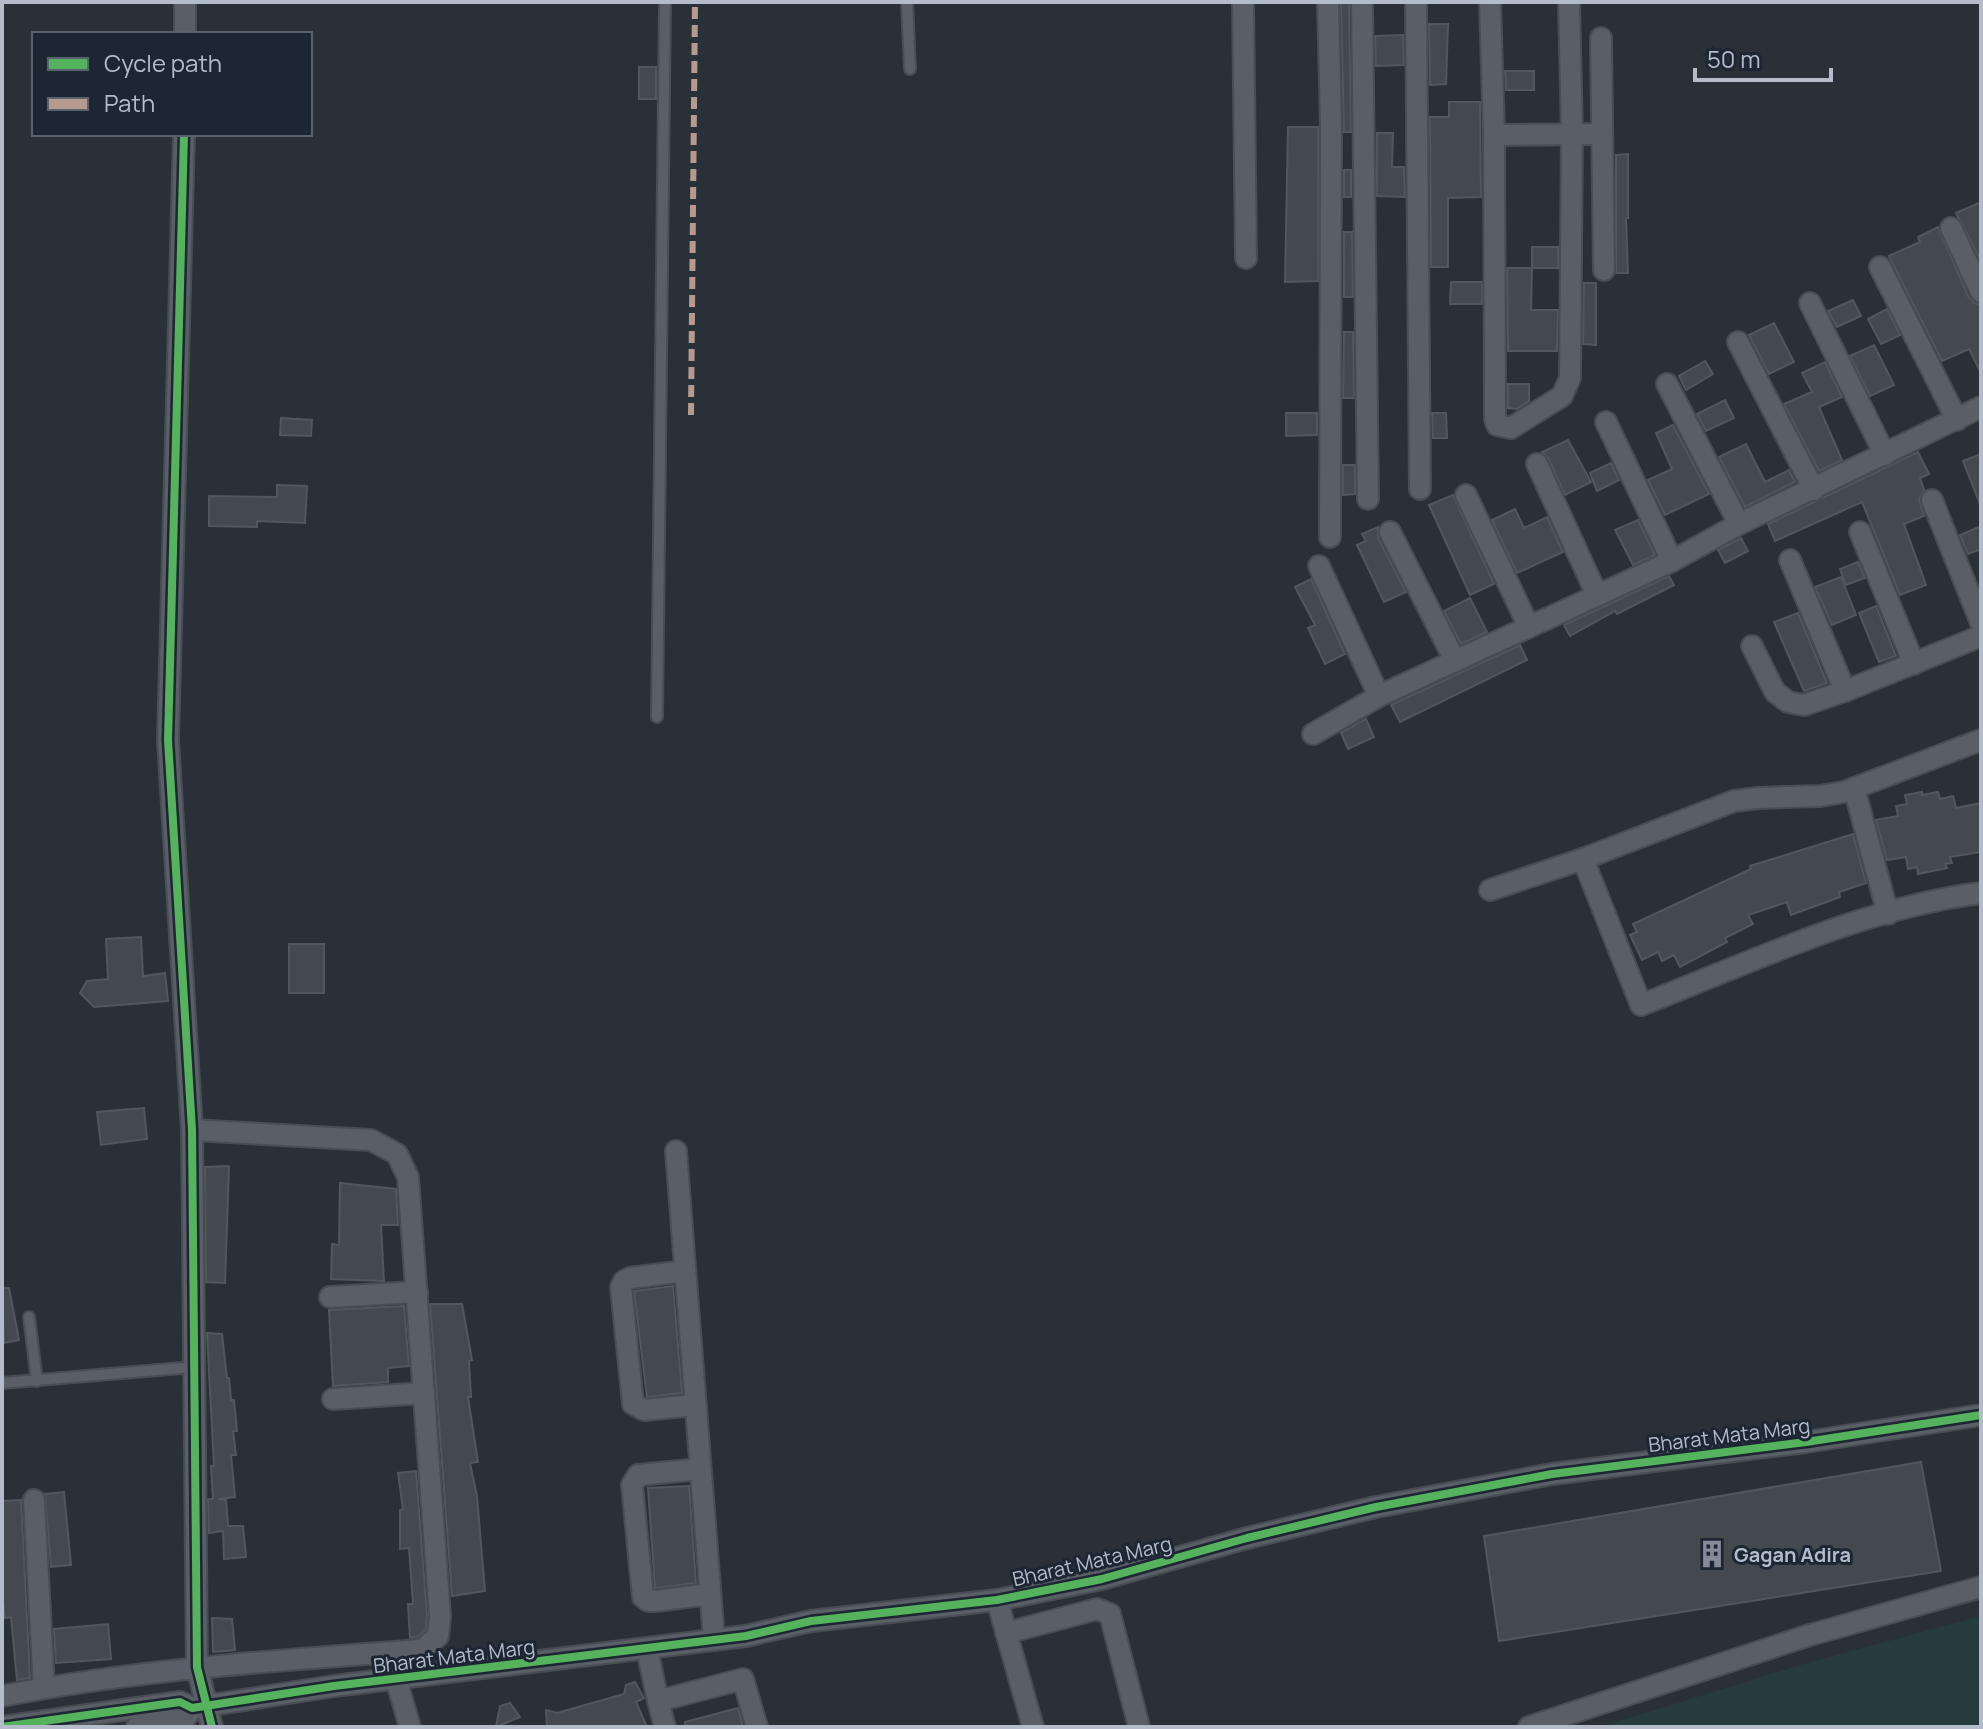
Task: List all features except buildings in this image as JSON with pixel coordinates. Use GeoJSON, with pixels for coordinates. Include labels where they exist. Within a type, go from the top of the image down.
{"type":"FeatureCollection","features":[{"type":"Feature","properties":{"kind":"street"},"geometry":{"type":"LineString","coordinates":[[185,2],[185,32]]}},
{"type":"Feature","properties":{"kind":"street"},"geometry":{"type":"LineString","coordinates":[[1243,2],[1246,258]]}},
{"type":"Feature","properties":{"kind":"street"},"geometry":{"type":"LineString","coordinates":[[1328,2],[1331,125],[1330,537]]}},
{"type":"Feature","properties":{"kind":"street"},"geometry":{"type":"LineString","coordinates":[[1362,2],[1368,499]]}},
{"type":"Feature","properties":{"kind":"street"},"geometry":{"type":"LineString","coordinates":[[1416,2],[1420,489]]}},
{"type":"Feature","properties":{"kind":"street"},"geometry":{"type":"LineString","coordinates":[[1490,2],[1494,135],[1495,419],[1497,425],[1511,428],[1562,396],[1570,378],[1572,134],[1569,2]]}},
{"type":"Feature","properties":{"kind":"street"},"geometry":{"type":"LineString","coordinates":[[1601,38],[1604,270]]}},
{"type":"Feature","properties":{"kind":"street"},"geometry":{"type":"LineString","coordinates":[[1494,135],[1602,134]]}},
{"type":"Feature","properties":{"kind":"street"},"geometry":{"type":"LineString","coordinates":[[184,136],[168,740],[192,1130],[198,1707],[212,1727]]}},
{"type":"Feature","properties":{"kind":"street"},"geometry":{"type":"LineString","coordinates":[[1951,228],[1981,292]]}},
{"type":"Feature","properties":{"kind":"street"},"geometry":{"type":"LineString","coordinates":[[1880,267],[1957,420]]}},
{"type":"Feature","properties":{"kind":"street"},"geometry":{"type":"LineString","coordinates":[[1810,303],[1885,455]]}},
{"type":"Feature","properties":{"kind":"street"},"geometry":{"type":"LineString","coordinates":[[1738,342],[1814,490]]}},
{"type":"Feature","properties":{"kind":"street"},"geometry":{"type":"LineString","coordinates":[[1667,384],[1739,524]]}},
{"type":"Feature","properties":{"kind":"street"},"geometry":{"type":"LineString","coordinates":[[1313,734],[1379,696],[1672,561],[1739,524],[1981,407]]}},
{"type":"Feature","properties":{"kind":"street"},"geometry":{"type":"LineString","coordinates":[[1606,422],[1672,561]]}},
{"type":"Feature","properties":{"kind":"street"},"geometry":{"type":"LineString","coordinates":[[1537,464],[1597,595]]}},
{"type":"Feature","properties":{"kind":"street"},"geometry":{"type":"LineString","coordinates":[[1466,495],[1529,627]]}},
{"type":"Feature","properties":{"kind":"street"},"geometry":{"type":"LineString","coordinates":[[1932,500],[1981,623]]}},
{"type":"Feature","properties":{"kind":"street"},"geometry":{"type":"LineString","coordinates":[[1390,532],[1455,661]]}},
{"type":"Feature","properties":{"kind":"street"},"geometry":{"type":"LineString","coordinates":[[1860,532],[1914,664]]}},
{"type":"Feature","properties":{"kind":"street"},"geometry":{"type":"LineString","coordinates":[[1790,560],[1845,691]]}},
{"type":"Feature","properties":{"kind":"street"},"geometry":{"type":"LineString","coordinates":[[1319,566],[1379,696]]}},
{"type":"Feature","properties":{"kind":"street"},"geometry":{"type":"LineString","coordinates":[[1752,646],[1775,692],[1788,702],[1804,705],[1981,636]]}},
{"type":"Feature","properties":{"kind":"street"},"geometry":{"type":"LineString","coordinates":[[1490,890],[1583,859],[1734,801],[1820,796],[1854,788],[1981,740]]}},
{"type":"Feature","properties":{"kind":"street"},"geometry":{"type":"LineString","coordinates":[[1854,788],[1888,914]]}},
{"type":"Feature","properties":{"kind":"street"},"geometry":{"type":"LineString","coordinates":[[1583,859],[1641,1005],[1848,925],[1950,896],[1981,893]]}},
{"type":"Feature","properties":{"kind":"street"},"geometry":{"type":"LineString","coordinates":[[2,1696],[197,1667],[422,1650],[438,1636],[440,1616],[408,1177],[397,1154],[371,1140],[192,1130]]}},
{"type":"Feature","properties":{"kind":"street"},"geometry":{"type":"LineString","coordinates":[[676,1151],[714,1640]]}},
{"type":"Feature","properties":{"kind":"street"},"geometry":{"type":"LineString","coordinates":[[685,1271],[630,1278],[621,1287],[633,1404],[644,1410],[695,1405]]}},
{"type":"Feature","properties":{"kind":"street"},"geometry":{"type":"LineString","coordinates":[[330,1297],[417,1292]]}},
{"type":"Feature","properties":{"kind":"street"},"geometry":{"type":"LineString","coordinates":[[333,1399],[424,1393]]}},
{"type":"Feature","properties":{"kind":"street","name":"Bharat Mata Marg"},"geometry":{"type":"LineString","coordinates":[[198,1707],[746,1636],[811,1621],[997,1600],[1102,1579],[1301,1525],[1456,1491],[1552,1474],[1806,1442],[1981,1415]]}},
{"type":"Feature","properties":{"kind":"street"},"geometry":{"type":"LineString","coordinates":[[700,1469],[638,1475],[632,1485],[643,1597],[655,1601],[710,1594]]}},
{"type":"Feature","properties":{"kind":"street"},"geometry":{"type":"LineString","coordinates":[[34,1500],[44,1688]]}},
{"type":"Feature","properties":{"kind":"street"},"geometry":{"type":"LineString","coordinates":[[1529,1727],[1810,1635],[1981,1587]]}},
{"type":"Feature","properties":{"kind":"street"},"geometry":{"type":"LineString","coordinates":[[997,1600],[1033,1727]]}},
{"type":"Feature","properties":{"kind":"street"},"geometry":{"type":"LineString","coordinates":[[1006,1633],[1097,1609],[1110,1614],[1139,1727]]}},
{"type":"Feature","properties":{"kind":"street"},"geometry":{"type":"LineString","coordinates":[[647,1649],[665,1727]]}},
{"type":"Feature","properties":{"kind":"street"},"geometry":{"type":"LineString","coordinates":[[396,1679],[410,1727]]}},
{"type":"Feature","properties":{"kind":"street"},"geometry":{"type":"LineString","coordinates":[[658,1701],[743,1679],[757,1727]]}},
{"type":"Feature","properties":{"kind":"street"},"geometry":{"type":"LineString","coordinates":[[2,1727],[180,1702],[198,1707]]}},
{"type":"Feature","properties":{"kind":"street"},"geometry":{"type":"LineString","coordinates":[[137,1727],[184,1720],[198,1707]]}},
{"type":"Feature","properties":{"kind":"lane"},"geometry":{"type":"LineString","coordinates":[[657,717],[665,2]]}},
{"type":"Feature","properties":{"kind":"lane"},"geometry":{"type":"LineString","coordinates":[[907,2],[910,69]]}},
{"type":"Feature","properties":{"kind":"lane"},"geometry":{"type":"LineString","coordinates":[[29,1317],[37,1381]]}},
{"type":"Feature","properties":{"kind":"lane"},"geometry":{"type":"LineString","coordinates":[[2,1383],[194,1367]]}},
{"type":"Feature","properties":{"kind":"green space"},"geometry":{"type":"Polygon","coordinates":[[[1981,1616],[1981,1727],[1600,1727],[1807,1663],[1981,1616]]]}},
{"type":"Feature","properties":{"kind":"marked path"},"geometry":{"type":"LineString","coordinates":[[691,415],[695,2]]}},
{"type":"Feature","properties":{"kind":"cycle path"},"geometry":{"type":"LineString","coordinates":[[184,136],[168,740],[192,1130],[197,1667],[212,1727]]}},
{"type":"Feature","properties":{"kind":"cycle path"},"geometry":{"type":"LineString","coordinates":[[2,1727],[180,1702],[192,1708],[334,1686],[746,1636],[811,1621],[997,1600],[1102,1579],[1247,1538],[1376,1507],[1552,1474],[1806,1442],[1981,1415]]}},
{"type":"Feature","properties":{"kind":"place","name":"Gagan Adira"},"geometry":{"type":"Point","coordinates":[1712,1554]}}]}
